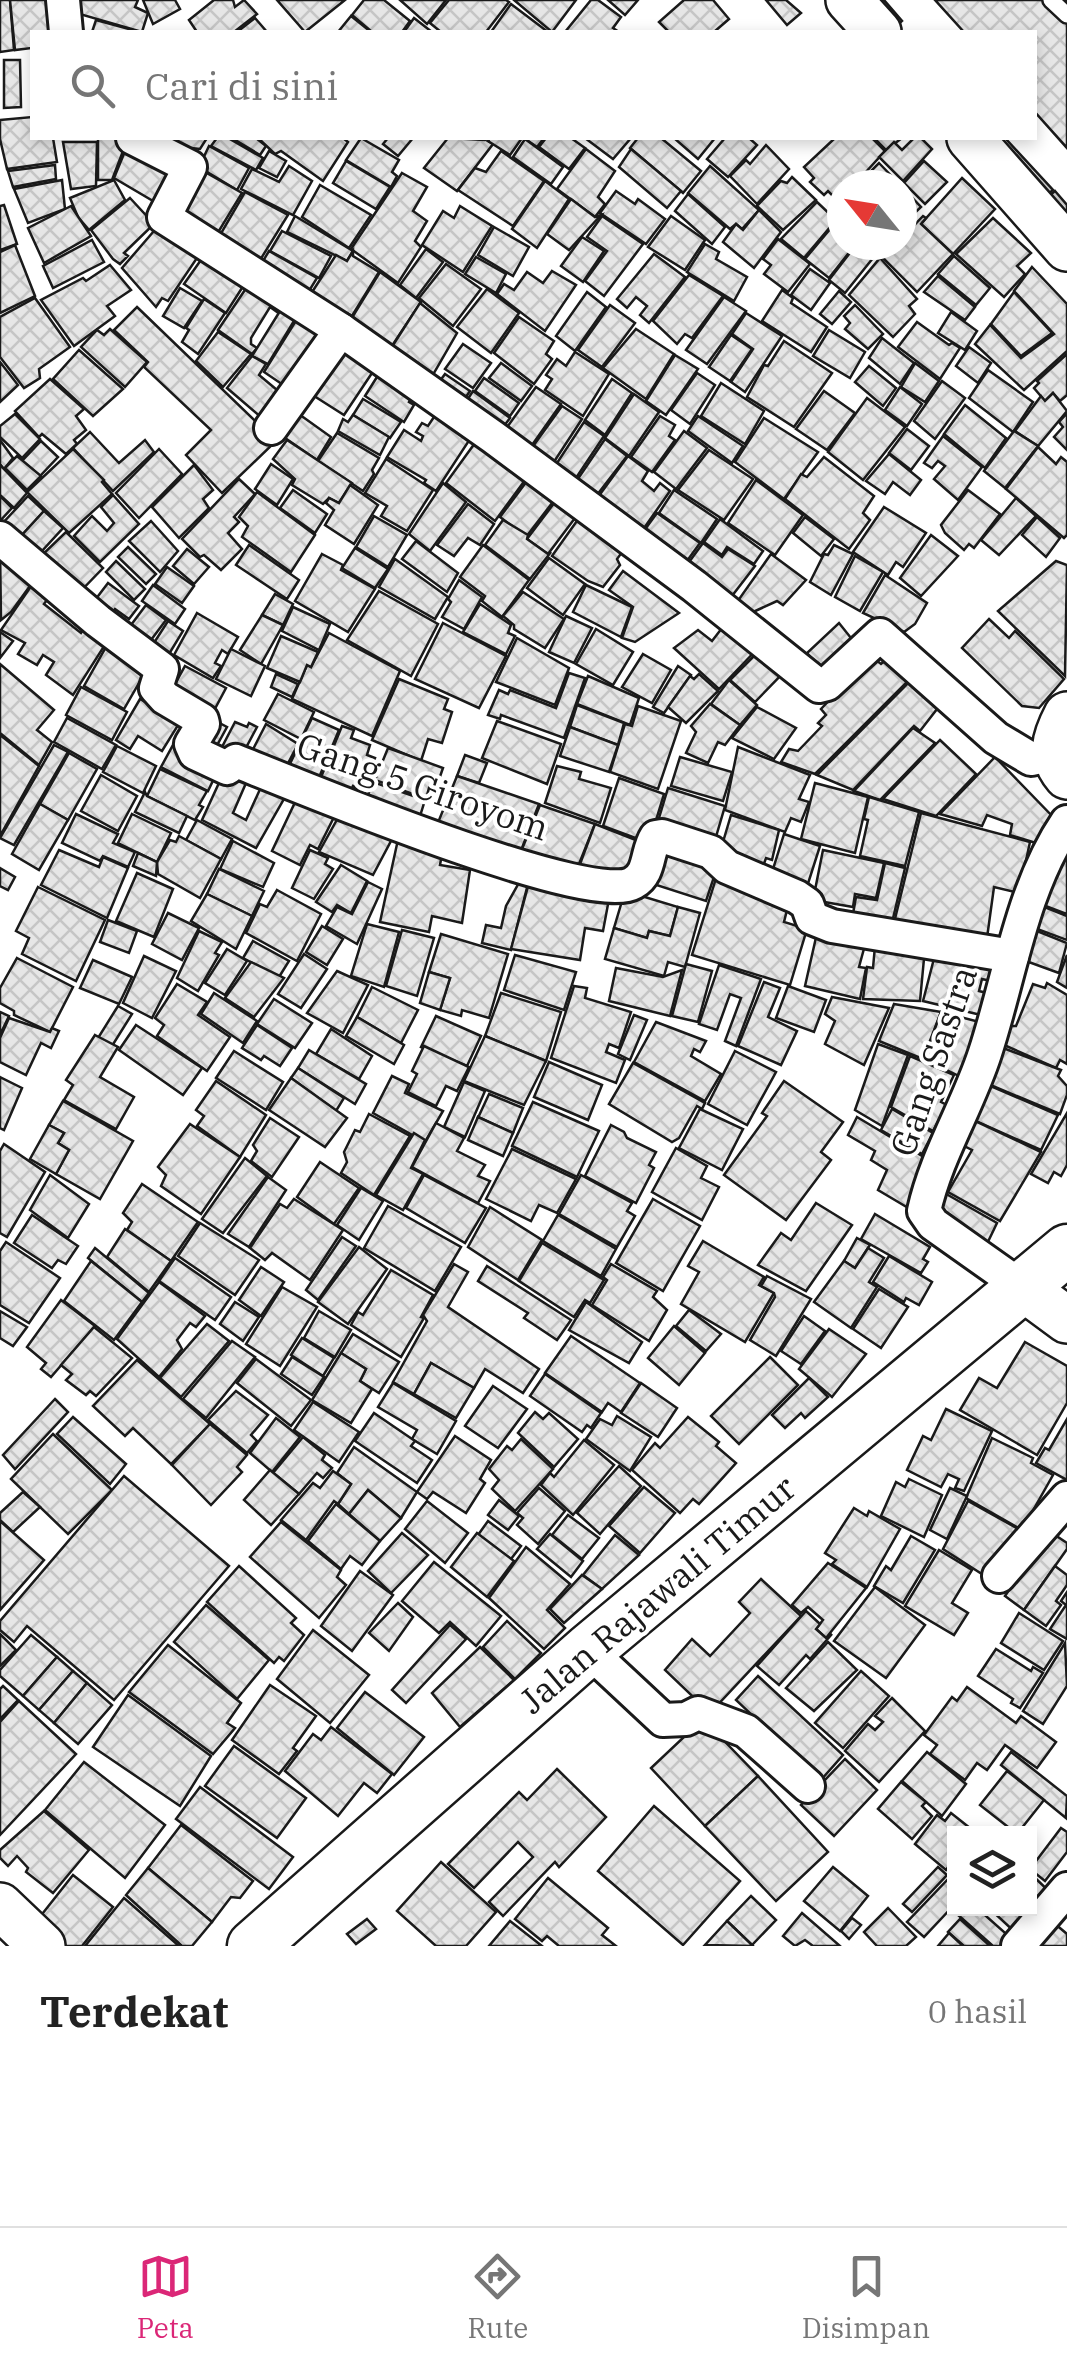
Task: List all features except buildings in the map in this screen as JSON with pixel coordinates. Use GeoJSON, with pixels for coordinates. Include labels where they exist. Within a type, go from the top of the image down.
{"type":"FeatureCollection","features":[{"type":"Feature","properties":{"kind":"main road","name":"Jalan Rajawali Timur"},"geometry":{"type":"LineString","coordinates":[[254,1946],[588,1650],[1067,1250]]}},
{"type":"Feature","properties":{"kind":"street"},"geometry":{"type":"LineString","coordinates":[[62,0],[66,30]]}},
{"type":"Feature","properties":{"kind":"street"},"geometry":{"type":"LineString","coordinates":[[849,0],[876,30]]}},
{"type":"Feature","properties":{"kind":"street"},"geometry":{"type":"LineString","coordinates":[[138,140],[190,168],[164,217],[341,330],[493,437],[694,586],[819,686],[827,684],[880,635],[996,738],[1031,759],[1063,748]]}},
{"type":"Feature","properties":{"kind":"street"},"geometry":{"type":"LineString","coordinates":[[972,140],[1067,248]]}},
{"type":"Feature","properties":{"kind":"street"},"geometry":{"type":"LineString","coordinates":[[270,428],[341,330]]}},
{"type":"Feature","properties":{"kind":"street","name":"Gang 5 Ciroyom"},"geometry":{"type":"LineString","coordinates":[[0,538],[162,669],[156,688],[165,698],[202,720],[191,744],[195,753],[228,768],[236,761],[472,853],[607,888],[632,884],[645,872],[652,844],[662,836],[711,852],[727,867],[797,897],[807,904],[812,918],[832,926],[1012,956]]}},
{"type":"Feature","properties":{"kind":"street","name":"Gang Sastra"},"geometry":{"type":"LineString","coordinates":[[1022,1287],[933,1224],[924,1211],[984,1055],[1012,956],[1049,852],[1067,822]]}},
{"type":"Feature","properties":{"kind":"street"},"geometry":{"type":"LineString","coordinates":[[1022,1287],[1067,1320]]}},
{"type":"Feature","properties":{"kind":"street"},"geometry":{"type":"LineString","coordinates":[[999,1576],[1067,1498]]}},
{"type":"Feature","properties":{"kind":"street"},"geometry":{"type":"LineString","coordinates":[[588,1650],[663,1720],[698,1713],[746,1730],[808,1786]]}},
{"type":"Feature","properties":{"kind":"street"},"geometry":{"type":"LineString","coordinates":[[1018,1946],[1067,1889]]}},
{"type":"Feature","properties":{"kind":"street"},"geometry":{"type":"LineString","coordinates":[[0,1906],[42,1946]]}},
{"type":"Feature","properties":{"kind":"lane"},"geometry":{"type":"LineString","coordinates":[[1051,0],[1067,15]]}}]}
